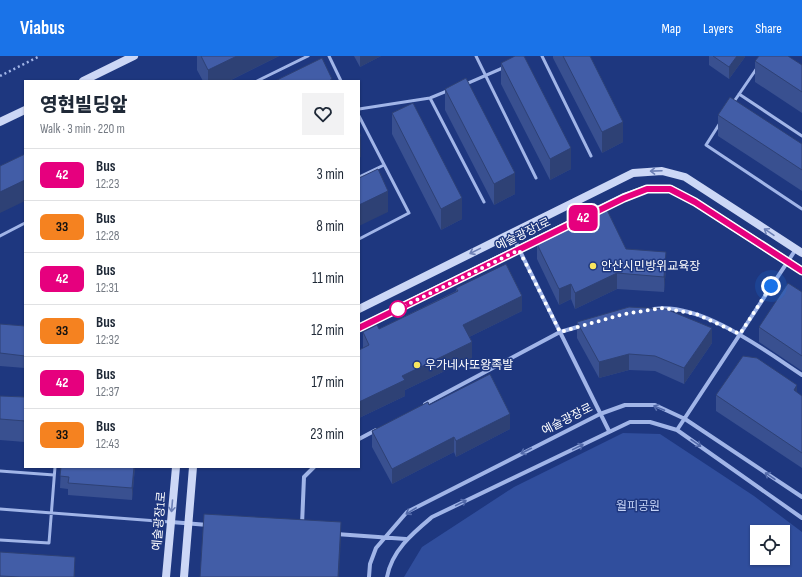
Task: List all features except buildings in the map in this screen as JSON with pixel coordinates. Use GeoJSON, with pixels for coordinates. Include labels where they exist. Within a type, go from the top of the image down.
{"type":"FeatureCollection","features":[{"type":"Feature","properties":{"kind":"street"},"geometry":{"type":"LineString","coordinates":[[85,80],[134,56]]}},
{"type":"Feature","properties":{"kind":"street"},"geometry":{"type":"LineString","coordinates":[[0,122],[24,110]]}},
{"type":"Feature","properties":{"kind":"street","name":"예술광장1로"},"geometry":{"type":"LineString","coordinates":[[360,308],[633,173],[662,171],[685,177],[799,251]]}},
{"type":"Feature","properties":{"kind":"street","name":"예술광장1로"},"geometry":{"type":"LineString","coordinates":[[360,328],[624,198],[647,189],[670,189],[695,202],[802,271]]}},
{"type":"Feature","properties":{"kind":"street"},"geometry":{"type":"LineString","coordinates":[[511,233],[609,432]]}},
{"type":"Feature","properties":{"kind":"street"},"geometry":{"type":"LineString","coordinates":[[677,430],[787,262],[799,251]]}},
{"type":"Feature","properties":{"kind":"street"},"geometry":{"type":"LineString","coordinates":[[647,310],[663,308],[696,314],[740,334],[802,375]]}},
{"type":"Feature","properties":{"kind":"street"},"geometry":{"type":"LineString","coordinates":[[421,406],[560,332],[588,324]]}},
{"type":"Feature","properties":{"kind":"street","name":"예술광장로"},"geometry":{"type":"LineString","coordinates":[[369,577],[370,564],[376,548],[408,512],[600,414],[626,405],[654,405],[685,419],[802,498]]}},
{"type":"Feature","properties":{"kind":"street"},"geometry":{"type":"LineString","coordinates":[[387,577],[389,566],[406,539],[432,516],[630,422],[650,422],[677,430],[802,518]]}},
{"type":"Feature","properties":{"kind":"street"},"geometry":{"type":"LineString","coordinates":[[360,438],[380,428]]}},
{"type":"Feature","properties":{"kind":"street","name":"예술광장1로"},"geometry":{"type":"LineString","coordinates":[[166,577],[176,468]]}},
{"type":"Feature","properties":{"kind":"street"},"geometry":{"type":"LineString","coordinates":[[184,577],[193,468]]}},
{"type":"Feature","properties":{"kind":"street"},"geometry":{"type":"LineString","coordinates":[[302,532],[304,477],[313,468]]}},
{"type":"Feature","properties":{"kind":"street"},"geometry":{"type":"LineString","coordinates":[[171,522],[211,525]]}},
{"type":"Feature","properties":{"kind":"street"},"geometry":{"type":"LineString","coordinates":[[332,534],[406,539]]}},
{"type":"Feature","properties":{"kind":"lane"},"geometry":{"type":"LineString","coordinates":[[259,80],[308,56]]}},
{"type":"Feature","properties":{"kind":"lane"},"geometry":{"type":"LineString","coordinates":[[328,56],[340,80]]}},
{"type":"Feature","properties":{"kind":"lane"},"geometry":{"type":"LineString","coordinates":[[476,56],[536,178]]}},
{"type":"Feature","properties":{"kind":"lane"},"geometry":{"type":"LineString","coordinates":[[542,56],[591,156]]}},
{"type":"Feature","properties":{"kind":"lane"},"geometry":{"type":"LineString","coordinates":[[731,107],[760,62]]}},
{"type":"Feature","properties":{"kind":"lane"},"geometry":{"type":"LineString","coordinates":[[465,84],[507,66]]}},
{"type":"Feature","properties":{"kind":"lane"},"geometry":{"type":"LineString","coordinates":[[360,109],[430,98],[451,90]]}},
{"type":"Feature","properties":{"kind":"lane"},"geometry":{"type":"LineString","coordinates":[[739,94],[802,136]]}},
{"type":"Feature","properties":{"kind":"lane"},"geometry":{"type":"LineString","coordinates":[[430,98],[484,202]]}},
{"type":"Feature","properties":{"kind":"lane"},"geometry":{"type":"LineString","coordinates":[[360,118],[409,213],[360,238]]}},
{"type":"Feature","properties":{"kind":"lane"},"geometry":{"type":"LineString","coordinates":[[722,119],[706,145],[802,209]]}},
{"type":"Feature","properties":{"kind":"lane"},"geometry":{"type":"LineString","coordinates":[[360,177],[384,165]]}},
{"type":"Feature","properties":{"kind":"lane"},"geometry":{"type":"LineString","coordinates":[[0,236],[24,224]]}},
{"type":"Feature","properties":{"kind":"lane"},"geometry":{"type":"LineString","coordinates":[[0,540],[49,543],[55,468]]}},
{"type":"Feature","properties":{"kind":"lane"},"geometry":{"type":"LineString","coordinates":[[0,471],[54,475]]}},
{"type":"Feature","properties":{"kind":"lane"},"geometry":{"type":"LineString","coordinates":[[0,509],[171,522]]}},
{"type":"Feature","properties":{"kind":"path"},"geometry":{"type":"LineString","coordinates":[[0,76],[40,56]]}},
{"type":"Feature","properties":{"kind":"green space","name":"월피공원"},"geometry":{"type":"Polygon","coordinates":[[[623,433],[660,434],[754,496],[802,532],[802,577],[404,577],[422,547],[514,487],[623,433]]]}},
{"type":"Feature","properties":{"kind":"bus line","name":"42"},"geometry":{"type":"LineString","coordinates":[[360,328],[624,198],[647,189],[670,189],[695,202],[802,271]]}},
{"type":"Feature","properties":{"kind":"place","name":"안산시민방위교육장"},"geometry":{"type":"Point","coordinates":[593,266]}},
{"type":"Feature","properties":{"kind":"place","name":"우가네사또왕족발"},"geometry":{"type":"Point","coordinates":[417,365]}},
{"type":"Feature","properties":{"kind":"route"},"geometry":{"type":"LineString","coordinates":[[398,309],[519,250],[560,332],[624,314],[663,308],[696,314],[740,334],[771,286]]}}]}
